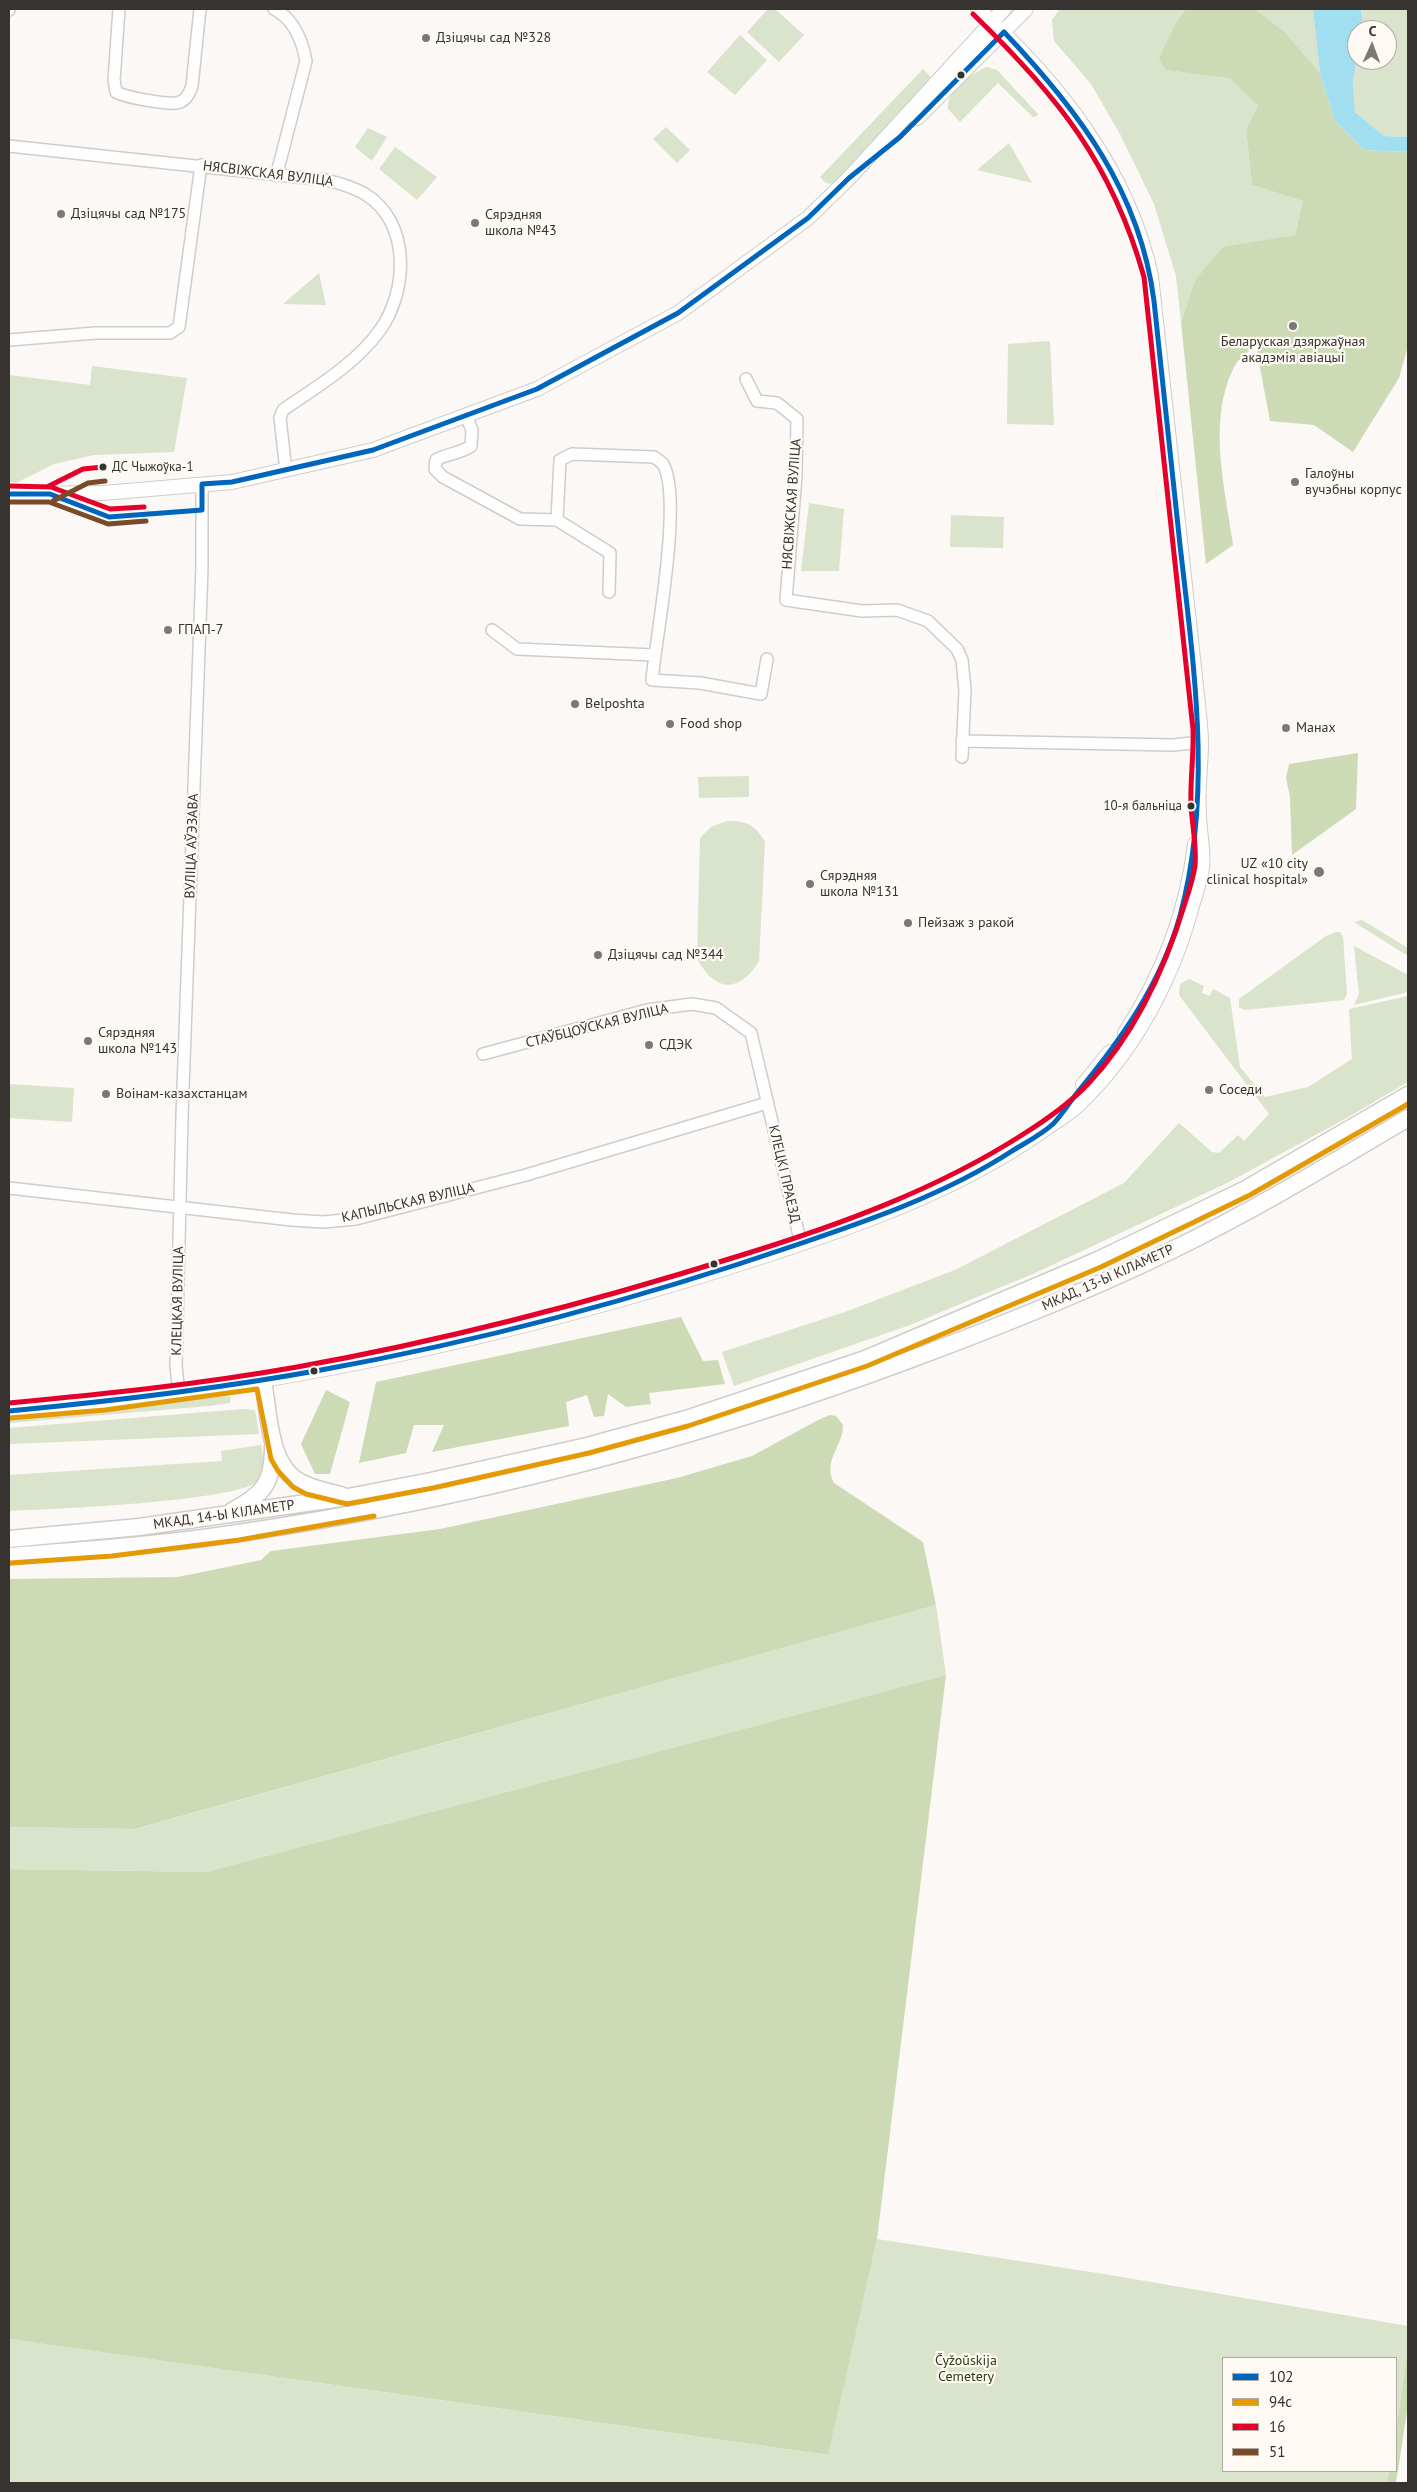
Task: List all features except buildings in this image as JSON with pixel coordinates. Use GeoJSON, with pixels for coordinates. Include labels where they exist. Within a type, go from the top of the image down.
{"type":"FeatureCollection","features":[{"type":"Feature","properties":{"kind":"highway","name":"МКАД, 13-Ы КІЛАМЕТР"},"geometry":{"type":"LineString","coordinates":[[784,1386],[865,1359],[1098,1260],[1246,1189],[1408,1095]]}},
{"type":"Feature","properties":{"kind":"highway","name":"МКАД, 13-Ы КІЛАМЕТР"},"geometry":{"type":"LineString","coordinates":[[791,1403],[995,1328],[1166,1253],[1268,1201],[1408,1118]]}},
{"type":"Feature","properties":{"kind":"highway"},"geometry":{"type":"LineString","coordinates":[[263,1380],[274,1440],[284,1466],[298,1481],[309,1487],[348,1497]]}},
{"type":"Feature","properties":{"kind":"highway","name":"МКАД, 14-Ы КІЛАМЕТР"},"geometry":{"type":"LineString","coordinates":[[9,1539],[139,1527],[222,1516],[348,1497],[431,1481],[587,1446],[686,1419],[784,1386]]}},
{"type":"Feature","properties":{"kind":"highway","name":"МКАД, 14-Ы КІЛАМЕТР"},"geometry":{"type":"LineString","coordinates":[[9,1556],[111,1548],[238,1533],[462,1492],[610,1458],[791,1403]]}},
{"type":"Feature","properties":{"kind":"highway"},"geometry":{"type":"LineString","coordinates":[[222,1516],[248,1503],[269,1481],[273,1461],[274,1440]]}},
{"type":"Feature","properties":{"kind":"main road"},"geometry":{"type":"LineString","coordinates":[[9,1411],[179,1393],[370,1362],[537,1324],[624,1300],[801,1244],[906,1206],[983,1169],[1076,1107],[1117,1059],[1145,1020],[1171,971],[1187,924],[1202,866],[1198,813],[1201,742],[1157,324],[1146,254],[1126,199],[1074,112],[1050,81],[1004,32],[978,9]]}},
{"type":"Feature","properties":{"kind":"main road"},"geometry":{"type":"LineString","coordinates":[[9,494],[103,493],[232,482],[373,450],[537,389],[678,314],[808,218],[849,178],[1004,9]]}},
{"type":"Feature","properties":{"kind":"main road"},"geometry":{"type":"LineString","coordinates":[[849,178],[900,137],[1026,9]]}},
{"type":"Feature","properties":{"kind":"street"},"geometry":{"type":"LineString","coordinates":[[119,9],[114,80],[116,92],[126,98],[178,103],[188,97],[192,86],[200,9]]}},
{"type":"Feature","properties":{"kind":"street"},"geometry":{"type":"LineString","coordinates":[[274,9],[282,13],[294,27],[303,45],[306,61],[277,173]]}},
{"type":"Feature","properties":{"kind":"street","name":"НЯСВІЖСКАЯ ВУЛІЦА"},"geometry":{"type":"LineString","coordinates":[[9,146],[277,173],[326,180],[349,186],[366,195],[382,208],[396,231],[399,251],[398,294],[391,312],[379,331],[364,348],[344,366],[283,410],[280,418],[286,471]]}},
{"type":"Feature","properties":{"kind":"street"},"geometry":{"type":"LineString","coordinates":[[9,340],[96,333],[170,333],[177,330],[180,327],[201,165]]}},
{"type":"Feature","properties":{"kind":"street","name":"НЯСВІЖСКАЯ ВУЛІЦА"},"geometry":{"type":"LineString","coordinates":[[746,380],[756,401],[777,403],[797,419],[796,476],[786,600],[862,610],[897,610],[928,621],[956,649],[962,660],[965,690],[962,741]]}},
{"type":"Feature","properties":{"kind":"street"},"geometry":{"type":"LineString","coordinates":[[466,416],[472,430],[471,446],[463,452],[443,456],[436,460],[435,469],[520,519],[557,520],[610,553],[609,592]]}},
{"type":"Feature","properties":{"kind":"street"},"geometry":{"type":"LineString","coordinates":[[557,520],[560,460],[572,454],[654,457],[663,464],[668,488],[670,522],[652,680],[700,683],[761,694],[767,659]]}},
{"type":"Feature","properties":{"kind":"street","name":"ВУЛІЦА АЎЭЗАВА"},"geometry":{"type":"LineString","coordinates":[[180,1208],[202,567],[202,484]]}},
{"type":"Feature","properties":{"kind":"street"},"geometry":{"type":"LineString","coordinates":[[492,630],[517,649],[546,652],[654,655]]}},
{"type":"Feature","properties":{"kind":"street"},"geometry":{"type":"LineString","coordinates":[[962,757],[962,741],[1173,745],[1201,742]]}},
{"type":"Feature","properties":{"kind":"street","name":"СТАЎБЦОЎСКАЯ ВУЛІЦА"},"geometry":{"type":"LineString","coordinates":[[484,1054],[647,1010],[692,1004],[716,1008],[752,1033],[767,1104]]}},
{"type":"Feature","properties":{"kind":"street","name":"КАПЫЛЬСКАЯ ВУЛІЦА"},"geometry":{"type":"LineString","coordinates":[[9,1188],[312,1221],[356,1218],[526,1176],[767,1104]]}},
{"type":"Feature","properties":{"kind":"street","name":"КЛЕЦКІ ПРАЕЗД"},"geometry":{"type":"LineString","coordinates":[[767,1104],[801,1244]]}},
{"type":"Feature","properties":{"kind":"street","name":"КЛЕЦКАЯ ВУЛІЦА"},"geometry":{"type":"LineString","coordinates":[[179,1393],[176,1366],[180,1208]]}},
{"type":"Feature","properties":{"kind":"green space"},"geometry":{"type":"Polygon","coordinates":[[[768,9],[775,9],[804,35],[779,62],[747,32],[768,9]]]}},
{"type":"Feature","properties":{"kind":"green space"},"geometry":{"type":"Polygon","coordinates":[[[1060,9],[1186,9],[1177,21],[1166,70],[1230,77],[1258,106],[1246,129],[1252,185],[1303,201],[1295,235],[1223,248],[1195,280],[1181,322],[1176,276],[1154,204],[1120,134],[1091,84],[1054,41],[1052,20],[1060,9]]]}},
{"type":"Feature","properties":{"kind":"green space"},"geometry":{"type":"Polygon","coordinates":[[[1186,9],[1255,9],[1284,31],[1320,73],[1335,121],[1364,150],[1408,152],[1408,346],[1399,378],[1353,452],[1314,425],[1270,421],[1256,346],[1241,358],[1234,367],[1226,388],[1221,410],[1220,432],[1220,455],[1233,545],[1206,564],[1181,322],[1195,280],[1223,247],[1295,235],[1303,201],[1252,185],[1246,129],[1258,106],[1230,78],[1166,70],[1159,58],[1177,21],[1186,9]]]}},
{"type":"Feature","properties":{"kind":"green space"},"geometry":{"type":"Polygon","coordinates":[[[1255,9],[1313,9],[1320,73],[1284,31],[1255,9]]]}},
{"type":"Feature","properties":{"kind":"green space"},"geometry":{"type":"Polygon","coordinates":[[[1361,9],[1408,9],[1408,137],[1384,136],[1355,112],[1353,82],[1355,70],[1397,70],[1397,20],[1362,20],[1361,9]]]}},
{"type":"Feature","properties":{"kind":"green space"},"geometry":{"type":"Polygon","coordinates":[[[740,35],[767,60],[735,95],[707,72],[740,35]]]}},
{"type":"Feature","properties":{"kind":"green space"},"geometry":{"type":"Polygon","coordinates":[[[987,67],[997,70],[1038,114],[1037,116],[1033,117],[998,83],[960,122],[948,109],[951,95],[961,83],[974,73],[987,67]]]}},
{"type":"Feature","properties":{"kind":"green space"},"geometry":{"type":"Polygon","coordinates":[[[923,69],[930,76],[929,82],[833,184],[826,183],[820,177],[923,69]]]}},
{"type":"Feature","properties":{"kind":"green space"},"geometry":{"type":"Polygon","coordinates":[[[666,127],[690,150],[677,163],[653,139],[666,127]]]}},
{"type":"Feature","properties":{"kind":"green space"},"geometry":{"type":"Polygon","coordinates":[[[368,128],[387,137],[372,161],[355,147],[368,128]]]}},
{"type":"Feature","properties":{"kind":"green space"},"geometry":{"type":"Polygon","coordinates":[[[1009,143],[1032,183],[977,170],[1009,143]]]}},
{"type":"Feature","properties":{"kind":"green space"},"geometry":{"type":"Polygon","coordinates":[[[395,147],[437,177],[417,200],[379,169],[395,147]]]}},
{"type":"Feature","properties":{"kind":"green space"},"geometry":{"type":"Polygon","coordinates":[[[319,273],[326,305],[283,304],[319,273]]]}},
{"type":"Feature","properties":{"kind":"green space"},"geometry":{"type":"Polygon","coordinates":[[[1050,341],[1054,425],[1007,424],[1008,344],[1050,341]]]}},
{"type":"Feature","properties":{"kind":"green space"},"geometry":{"type":"Polygon","coordinates":[[[92,366],[187,378],[174,452],[94,455],[54,464],[16,483],[9,482],[9,375],[90,385],[92,366]]]}},
{"type":"Feature","properties":{"kind":"green space"},"geometry":{"type":"Polygon","coordinates":[[[809,503],[844,509],[839,571],[801,571],[809,503]]]}},
{"type":"Feature","properties":{"kind":"green space"},"geometry":{"type":"Polygon","coordinates":[[[951,515],[1004,517],[1003,548],[950,547],[951,515]]]}},
{"type":"Feature","properties":{"kind":"green space"},"geometry":{"type":"Polygon","coordinates":[[[1358,753],[1356,809],[1292,855],[1290,797],[1286,778],[1289,764],[1358,753]]]}},
{"type":"Feature","properties":{"kind":"green space"},"geometry":{"type":"Polygon","coordinates":[[[749,776],[749,797],[699,798],[698,777],[749,776]]]}},
{"type":"Feature","properties":{"kind":"green space"},"geometry":{"type":"Polygon","coordinates":[[[727,821],[745,823],[754,827],[765,842],[759,961],[743,979],[735,984],[727,985],[719,983],[711,977],[697,958],[700,838],[711,827],[727,821]]]}},
{"type":"Feature","properties":{"kind":"green space"},"geometry":{"type":"Polygon","coordinates":[[[1362,920],[1408,948],[1408,956],[1354,922],[1362,920]]]}},
{"type":"Feature","properties":{"kind":"green space"},"geometry":{"type":"Polygon","coordinates":[[[1340,932],[1343,937],[1347,994],[1344,1000],[1245,1010],[1239,1007],[1239,999],[1326,936],[1340,932]]]}},
{"type":"Feature","properties":{"kind":"green space"},"geometry":{"type":"Polygon","coordinates":[[[1354,946],[1408,975],[1408,992],[1354,1005],[1359,994],[1354,946]]]}},
{"type":"Feature","properties":{"kind":"green space"},"geometry":{"type":"Polygon","coordinates":[[[1189,979],[1204,986],[1202,993],[1210,996],[1213,989],[1230,998],[1240,1067],[1265,1097],[1308,1087],[1352,1059],[1349,1009],[1408,996],[1408,1082],[1345,1119],[1227,1183],[1035,1273],[910,1325],[734,1386],[722,1352],[845,1312],[955,1270],[1124,1183],[1179,1123],[1212,1152],[1219,1153],[1238,1135],[1244,1141],[1269,1114],[1179,995],[1180,984],[1189,979]]]}},
{"type":"Feature","properties":{"kind":"green space"},"geometry":{"type":"Polygon","coordinates":[[[9,1084],[74,1088],[72,1122],[9,1118],[9,1084]]]}},
{"type":"Feature","properties":{"kind":"green space"},"geometry":{"type":"Polygon","coordinates":[[[681,1317],[703,1361],[718,1360],[725,1384],[649,1393],[651,1404],[626,1407],[608,1394],[604,1416],[594,1417],[587,1395],[566,1402],[569,1426],[432,1452],[444,1425],[414,1425],[406,1453],[359,1463],[376,1382],[681,1317]]]}},
{"type":"Feature","properties":{"kind":"green space"},"geometry":{"type":"Polygon","coordinates":[[[326,1390],[350,1402],[330,1474],[315,1474],[301,1444],[326,1390]]]}},
{"type":"Feature","properties":{"kind":"green space"},"geometry":{"type":"Polygon","coordinates":[[[228,1396],[231,1398],[230,1403],[209,1406],[9,1423],[9,1418],[228,1396]]]}},
{"type":"Feature","properties":{"kind":"green space"},"geometry":{"type":"Polygon","coordinates":[[[243,1409],[255,1410],[259,1434],[9,1444],[9,1428],[243,1409]]]}},
{"type":"Feature","properties":{"kind":"green space"},"geometry":{"type":"Polygon","coordinates":[[[830,1415],[836,1416],[843,1425],[830,1468],[834,1483],[923,1542],[936,1605],[135,1829],[9,1827],[9,1579],[178,1577],[261,1560],[271,1551],[440,1529],[677,1478],[752,1456],[830,1415]]]}},
{"type":"Feature","properties":{"kind":"green space"},"geometry":{"type":"Polygon","coordinates":[[[261,1445],[264,1464],[263,1473],[258,1481],[243,1488],[215,1494],[140,1503],[9,1511],[9,1475],[222,1461],[221,1451],[261,1445]]]}},
{"type":"Feature","properties":{"kind":"green space"},"geometry":{"type":"Polygon","coordinates":[[[936,1605],[946,1675],[206,1872],[9,1869],[9,1827],[136,1829],[936,1605]]]}},
{"type":"Feature","properties":{"kind":"green space"},"geometry":{"type":"Polygon","coordinates":[[[946,1675],[877,2239],[828,2455],[9,2339],[9,1869],[206,1872],[946,1675]]]}},
{"type":"Feature","properties":{"kind":"green space","name":"Čyžoŭskija Cemetery"},"geometry":{"type":"Polygon","coordinates":[[[877,2239],[1110,2275],[1408,2326],[1408,2349],[1397,2422],[1397,2357],[1222,2357],[1222,2472],[1389,2472],[1387,2483],[9,2483],[9,2339],[827,2455],[877,2239]]]}},
{"type":"Feature","properties":{"kind":"green space"},"geometry":{"type":"Polygon","coordinates":[[[1408,2349],[1408,2405],[1396,2483],[1387,2483],[1389,2472],[1397,2472],[1397,2422],[1408,2349]]]}},
{"type":"Feature","properties":{"kind":"water"},"geometry":{"type":"Polygon","coordinates":[[[1313,9],[1361,9],[1362,20],[1347,20],[1347,70],[1355,70],[1353,82],[1355,112],[1384,136],[1408,137],[1408,152],[1364,150],[1335,121],[1320,73],[1313,9]]]}},
{"type":"Feature","properties":{"kind":"transit line","name":"16"},"geometry":{"type":"LineString","coordinates":[[9,1403],[117,1392],[261,1373],[410,1345],[577,1304],[778,1243],[886,1204],[956,1173],[989,1155],[1040,1124],[1073,1098],[1088,1084],[1121,1043],[1147,999],[1168,952],[1191,885],[1195,858],[1191,805],[1193,729],[1144,277],[1131,236],[1116,199],[1078,133],[1031,73],[973,14]]}},
{"type":"Feature","properties":{"kind":"transit line","name":"102"},"geometry":{"type":"LineString","coordinates":[[9,494],[50,494],[109,517],[202,510],[202,484],[232,482],[373,450],[537,389],[678,313],[808,218],[849,178],[900,137],[1004,32],[1057,91],[1102,154],[1120,188],[1135,224],[1147,261],[1154,301],[1191,638],[1198,731],[1196,824],[1190,870],[1180,916],[1172,941],[1151,988],[1109,1053],[1053,1124],[1033,1139],[987,1166],[907,1205],[824,1236],[679,1283],[501,1332],[441,1346],[282,1377],[165,1394],[9,1411]]}},
{"type":"Feature","properties":{"kind":"transit line","name":"16"},"geometry":{"type":"LineString","coordinates":[[47,487],[83,469],[103,467]]}},
{"type":"Feature","properties":{"kind":"transit line","name":"51"},"geometry":{"type":"LineString","coordinates":[[53,501],[88,483],[105,481]]}},
{"type":"Feature","properties":{"kind":"transit line","name":"16"},"geometry":{"type":"LineString","coordinates":[[9,486],[51,487],[110,509],[144,507]]}},
{"type":"Feature","properties":{"kind":"transit line","name":"51"},"geometry":{"type":"LineString","coordinates":[[9,502],[49,502],[108,524],[146,521]]}},
{"type":"Feature","properties":{"kind":"transit line","name":"94с"},"geometry":{"type":"LineString","coordinates":[[10,1418],[105,1410],[257,1389],[271,1459],[278,1471],[293,1487],[306,1494],[347,1504],[433,1488],[589,1453],[688,1426],[867,1366],[1101,1267],[1250,1195],[1408,1104]]}},
{"type":"Feature","properties":{"kind":"transit line","name":"94с"},"geometry":{"type":"LineString","coordinates":[[10,1563],[112,1556],[239,1540],[374,1516]]}},
{"type":"Feature","properties":{"kind":"place","name":"Дзіцячы сад №328"},"geometry":{"type":"Point","coordinates":[426,38]}},
{"type":"Feature","properties":{"kind":"place","name":"Дзіцячы сад №175"},"geometry":{"type":"Point","coordinates":[61,214]}},
{"type":"Feature","properties":{"kind":"place","name":"Сярэдняя школа №43"},"geometry":{"type":"Point","coordinates":[475,223]}},
{"type":"Feature","properties":{"kind":"place","name":"Беларуская дзяржаўная акадэмія авіацыі"},"geometry":{"type":"Point","coordinates":[1293,326]}},
{"type":"Feature","properties":{"kind":"place","name":"ДС Чыжоўка-1"},"geometry":{"type":"Point","coordinates":[103,467]}},
{"type":"Feature","properties":{"kind":"place","name":"Галоўны вучэбны корпус"},"geometry":{"type":"Point","coordinates":[1295,482]}},
{"type":"Feature","properties":{"kind":"place","name":"ГПАП-7"},"geometry":{"type":"Point","coordinates":[168,630]}},
{"type":"Feature","properties":{"kind":"place","name":"Belposhta"},"geometry":{"type":"Point","coordinates":[575,704]}},
{"type":"Feature","properties":{"kind":"place","name":"Food shop"},"geometry":{"type":"Point","coordinates":[670,724]}},
{"type":"Feature","properties":{"kind":"place","name":"Манах"},"geometry":{"type":"Point","coordinates":[1286,728]}},
{"type":"Feature","properties":{"kind":"place","name":"10-я бальніца"},"geometry":{"type":"Point","coordinates":[1191,806]}},
{"type":"Feature","properties":{"kind":"place","name":"UZ «10 city clinical hospital»"},"geometry":{"type":"Point","coordinates":[1319,872]}},
{"type":"Feature","properties":{"kind":"place","name":"Сярэдняя школа №131"},"geometry":{"type":"Point","coordinates":[810,884]}},
{"type":"Feature","properties":{"kind":"place","name":"Пейзаж з ракой"},"geometry":{"type":"Point","coordinates":[908,923]}},
{"type":"Feature","properties":{"kind":"place","name":"Дзіцячы сад №344"},"geometry":{"type":"Point","coordinates":[598,955]}},
{"type":"Feature","properties":{"kind":"place","name":"Сярэдняя школа №143"},"geometry":{"type":"Point","coordinates":[88,1041]}},
{"type":"Feature","properties":{"kind":"place","name":"СДЭК"},"geometry":{"type":"Point","coordinates":[649,1045]}},
{"type":"Feature","properties":{"kind":"place","name":"Соседи"},"geometry":{"type":"Point","coordinates":[1209,1090]}},
{"type":"Feature","properties":{"kind":"place","name":"Воінам-казахстанцам"},"geometry":{"type":"Point","coordinates":[106,1094]}}]}
